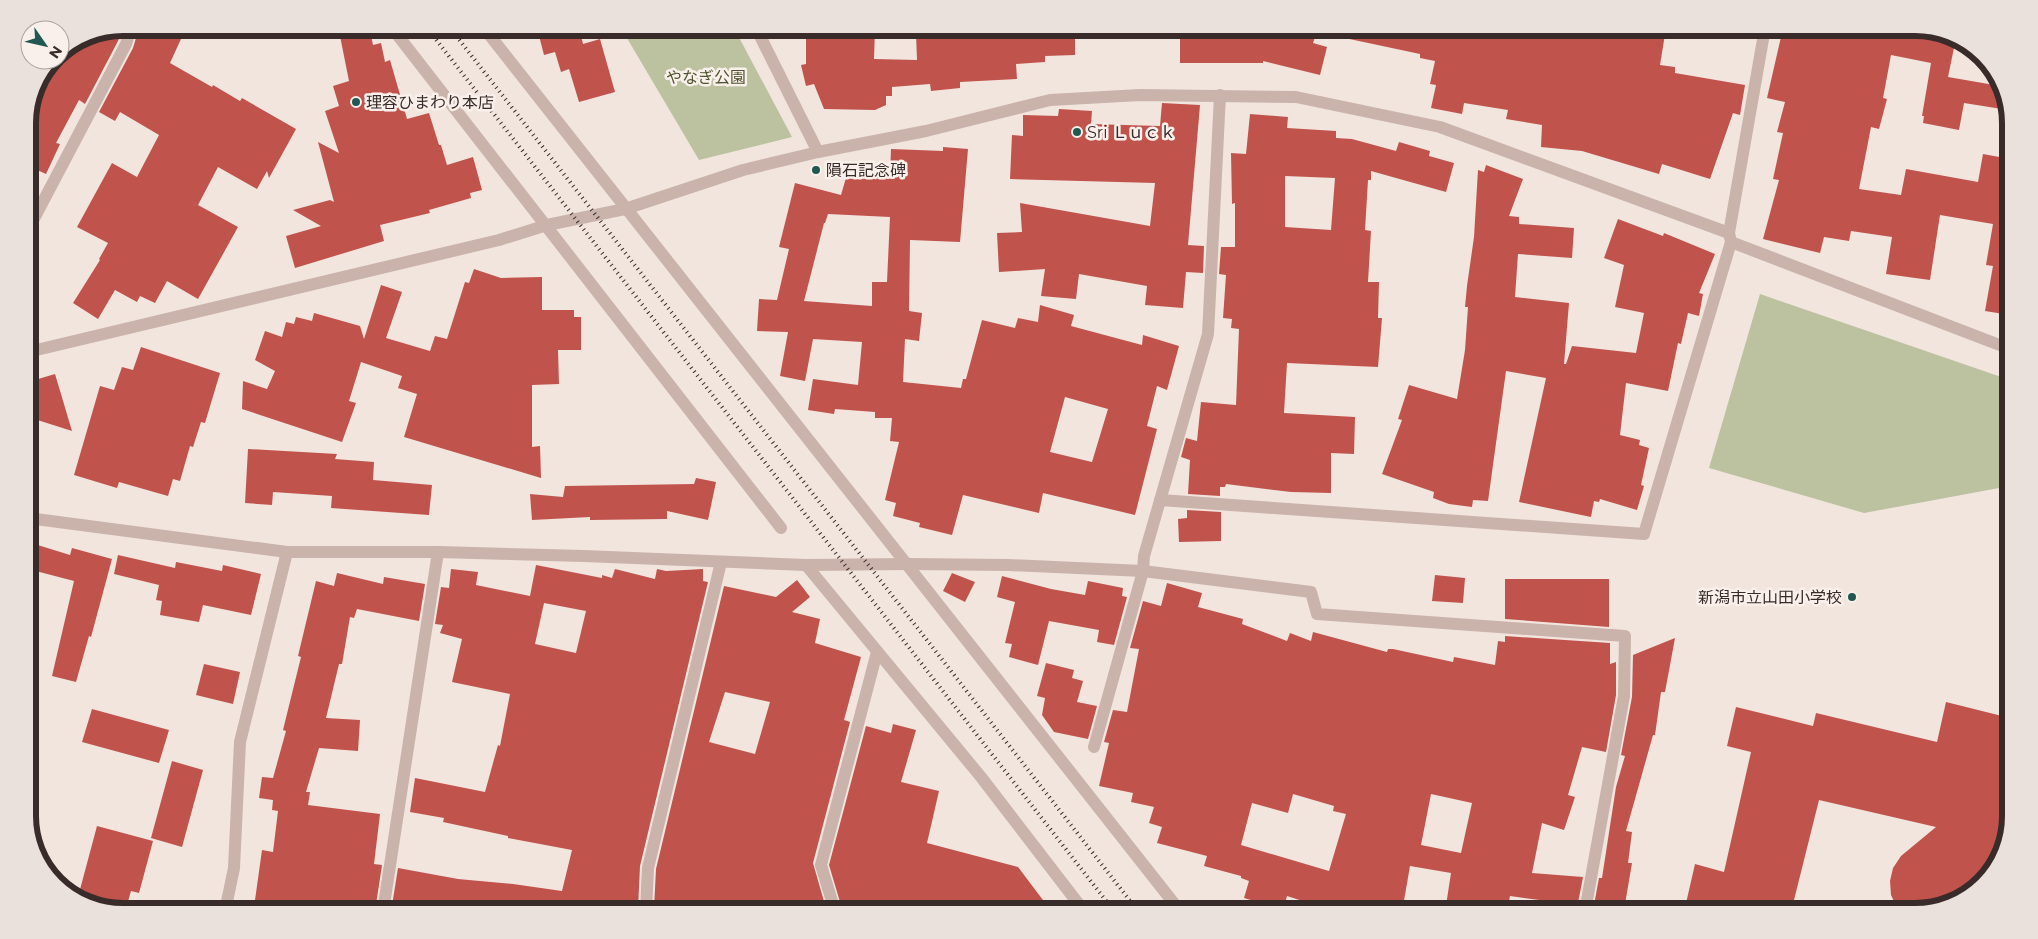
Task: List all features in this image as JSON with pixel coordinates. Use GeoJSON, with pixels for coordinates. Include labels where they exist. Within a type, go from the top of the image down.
{"type":"FeatureCollection","features":[{"type":"Feature","properties":{"kind":"street"},"geometry":{"type":"LineString","coordinates":[[36,215],[128,36]]}},
{"type":"Feature","properties":{"kind":"street"},"geometry":{"type":"LineString","coordinates":[[398,36],[781,528]]}},
{"type":"Feature","properties":{"kind":"street"},"geometry":{"type":"LineString","coordinates":[[490,36],[893,548],[908,564],[1173,903]]}},
{"type":"Feature","properties":{"kind":"street"},"geometry":{"type":"LineString","coordinates":[[760,36],[818,152]]}},
{"type":"Feature","properties":{"kind":"street"},"geometry":{"type":"LineString","coordinates":[[1160,500],[1644,534],[1730,237],[1764,36]]}},
{"type":"Feature","properties":{"kind":"street"},"geometry":{"type":"LineString","coordinates":[[36,350],[499,240],[547,225],[625,208],[743,170],[818,152],[926,131],[1050,100],[1140,95],[1296,97],[1440,127],[1730,237],[2002,346]]}},
{"type":"Feature","properties":{"kind":"street"},"geometry":{"type":"LineString","coordinates":[[1094,747],[1143,571],[1144,556],[1208,334],[1220,96]]}},
{"type":"Feature","properties":{"kind":"street"},"geometry":{"type":"LineString","coordinates":[[36,519],[287,552],[438,552],[806,565],[908,564],[1143,571],[1311,592],[1317,614],[1626,636],[1624,696],[1587,903]]}},
{"type":"Feature","properties":{"kind":"street"},"geometry":{"type":"LineString","coordinates":[[227,903],[234,868],[240,742],[287,552]]}},
{"type":"Feature","properties":{"kind":"street"},"geometry":{"type":"LineString","coordinates":[[384,903],[438,552]]}},
{"type":"Feature","properties":{"kind":"street"},"geometry":{"type":"LineString","coordinates":[[646,903],[648,868],[721,562]]}},
{"type":"Feature","properties":{"kind":"street"},"geometry":{"type":"LineString","coordinates":[[806,565],[981,778],[1077,903]]}},
{"type":"Feature","properties":{"kind":"street"},"geometry":{"type":"LineString","coordinates":[[832,903],[820,865],[877,652]]}},
{"type":"Feature","properties":{"kind":"green space","name":"やなぎ公園"},"geometry":{"type":"Polygon","coordinates":[[[626,36],[738,36],[792,137],[699,160],[626,36]]]}},
{"type":"Feature","properties":{"kind":"green space"},"geometry":{"type":"Polygon","coordinates":[[[1760,294],[2002,377],[2002,487],[1864,513],[1709,468],[1760,294]]]}},
{"type":"Feature","properties":{"kind":"building"},"geometry":{"type":"Polygon","coordinates":[[[120,36],[85,104],[79,100],[56,143],[60,144],[46,174],[36,170],[36,117],[41,95],[56,70],[70,70],[70,55],[75,51],[90,43],[120,36]]]}},
{"type":"Feature","properties":{"kind":"building"},"geometry":{"type":"Polygon","coordinates":[[[137,36],[182,36],[170,63],[240,101],[242,98],[296,129],[269,178],[267,171],[257,189],[218,167],[198,205],[238,227],[198,299],[167,281],[155,303],[140,296],[137,302],[115,290],[98,319],[73,303],[100,260],[108,243],[77,227],[112,163],[137,177],[159,135],[120,112],[115,121],[99,112],[133,48],[137,36]]]}},
{"type":"Feature","properties":{"kind":"building"},"geometry":{"type":"Polygon","coordinates":[[[340,36],[371,36],[373,45],[381,43],[385,62],[390,60],[407,119],[429,113],[447,165],[473,157],[482,190],[470,193],[471,198],[429,210],[430,213],[380,225],[384,241],[295,268],[286,236],[321,226],[293,210],[330,200],[334,202],[318,142],[339,153],[325,111],[339,106],[333,86],[349,81],[340,36]]]}},
{"type":"Feature","properties":{"kind":"building"},"geometry":{"type":"Polygon","coordinates":[[[539,36],[581,36],[583,44],[600,39],[615,92],[579,102],[569,69],[561,72],[555,52],[544,55],[539,36]]]}},
{"type":"Feature","properties":{"kind":"building"},"geometry":{"type":"Polygon","coordinates":[[[806,36],[875,36],[874,59],[917,60],[916,36],[1075,36],[1075,55],[1045,56],[1045,62],[1016,64],[1017,79],[960,82],[960,88],[931,91],[930,84],[892,87],[892,96],[886,96],[886,105],[875,110],[824,109],[814,84],[806,86],[801,65],[806,64],[806,36]]]}},
{"type":"Feature","properties":{"kind":"building"},"geometry":{"type":"Polygon","coordinates":[[[1180,36],[1315,36],[1313,43],[1327,47],[1320,75],[1263,61],[1263,63],[1180,63],[1180,36]]]}},
{"type":"Feature","properties":{"kind":"building"},"geometry":{"type":"Polygon","coordinates":[[[1665,36],[1660,65],[1675,67],[1675,73],[1745,85],[1740,115],[1733,113],[1710,179],[1662,164],[1659,174],[1582,151],[1541,147],[1542,125],[1506,119],[1508,110],[1464,103],[1462,114],[1431,108],[1436,85],[1430,84],[1435,61],[1420,58],[1420,54],[1340,37],[1665,36]]]}},
{"type":"Feature","properties":{"kind":"building"},"geometry":{"type":"Polygon","coordinates":[[[1781,36],[1915,36],[1932,38],[1954,46],[1948,77],[1993,85],[2001,109],[1964,103],[1959,130],[1923,123],[1924,116],[1922,116],[1931,63],[1891,55],[1883,98],[1887,99],[1879,129],[1871,127],[1859,189],[1901,195],[1906,169],[1978,182],[1983,154],[2002,158],[2002,314],[1985,311],[1993,266],[1986,265],[1993,224],[1940,215],[1930,280],[1886,274],[1892,237],[1851,231],[1849,241],[1824,237],[1820,253],[1763,239],[1779,180],[1773,179],[1783,133],[1777,132],[1785,102],[1767,98],[1781,36]]]}},
{"type":"Feature","properties":{"kind":"building"},"geometry":{"type":"Polygon","coordinates":[[[1162,103],[1200,105],[1188,245],[1204,246],[1203,273],[1186,272],[1183,308],[1145,305],[1147,286],[1079,274],[1076,299],[1041,296],[1045,269],[999,272],[997,233],[1022,232],[1020,203],[1150,226],[1155,183],[1010,179],[1012,135],[1023,136],[1023,115],[1058,116],[1059,109],[1092,111],[1091,124],[1160,126],[1162,103]]]}},
{"type":"Feature","properties":{"kind":"building"},"geometry":{"type":"Polygon","coordinates":[[[1250,114],[1288,117],[1287,128],[1336,131],[1336,138],[1352,139],[1396,151],[1399,142],[1430,151],[1429,156],[1454,163],[1446,192],[1371,171],[1371,180],[1368,180],[1365,230],[1371,231],[1368,282],[1379,282],[1378,318],[1382,318],[1378,367],[1287,363],[1284,413],[1355,417],[1354,454],[1331,453],[1331,493],[1291,492],[1226,484],[1225,487],[1220,487],[1220,496],[1188,494],[1190,460],[1181,457],[1186,438],[1197,441],[1201,402],[1236,405],[1239,329],[1231,328],[1232,319],[1223,318],[1226,275],[1219,274],[1221,247],[1235,247],[1235,203],[1232,204],[1231,153],[1246,154],[1250,114]],[[1285,176],[1285,227],[1331,230],[1335,178],[1285,176]]]}},
{"type":"Feature","properties":{"kind":"building"},"geometry":{"type":"Polygon","coordinates":[[[943,147],[968,149],[960,242],[910,240],[909,311],[922,313],[919,341],[905,339],[903,382],[961,388],[963,379],[966,379],[982,320],[1015,328],[1018,318],[1038,322],[1040,305],[1074,315],[1071,326],[1142,345],[1143,335],[1179,346],[1167,390],[1157,386],[1147,426],[1157,429],[1135,515],[1043,493],[1039,513],[963,495],[952,535],[919,527],[920,523],[893,516],[896,503],[885,500],[899,442],[890,441],[892,418],[875,418],[875,412],[835,409],[834,414],[808,410],[813,379],[858,385],[862,342],[813,339],[805,381],[780,376],[788,332],[757,331],[759,299],[777,300],[789,249],[779,247],[795,183],[841,195],[850,164],[890,176],[891,149],[943,151],[943,147]],[[828,214],[804,301],[872,306],[872,282],[887,282],[890,217],[828,214]],[[1065,397],[1050,452],[1092,462],[1108,409],[1065,397]]]}},
{"type":"Feature","properties":{"kind":"building"},"geometry":{"type":"Polygon","coordinates":[[[1486,165],[1523,179],[1509,216],[1519,217],[1519,224],[1574,228],[1572,258],[1518,254],[1515,297],[1569,303],[1564,364],[1566,364],[1572,346],[1636,353],[1644,313],[1615,307],[1624,265],[1604,258],[1618,219],[1663,236],[1664,233],[1715,254],[1699,293],[1703,294],[1699,316],[1688,313],[1681,344],[1678,343],[1668,391],[1626,383],[1620,435],[1640,440],[1639,445],[1649,448],[1641,485],[1644,486],[1637,510],[1600,499],[1599,502],[1594,501],[1591,517],[1519,502],[1546,378],[1506,371],[1488,501],[1473,500],[1472,507],[1449,504],[1433,498],[1434,492],[1382,474],[1402,420],[1398,419],[1409,385],[1457,399],[1465,350],[1468,307],[1465,307],[1474,237],[1478,170],[1484,172],[1486,165]]]}},
{"type":"Feature","properties":{"kind":"building"},"geometry":{"type":"Polygon","coordinates":[[[474,269],[501,278],[542,277],[542,310],[574,310],[574,317],[581,317],[581,350],[558,350],[559,384],[532,385],[532,447],[540,446],[541,478],[404,437],[417,394],[398,388],[402,376],[361,362],[349,401],[356,403],[342,442],[242,409],[243,381],[267,389],[275,371],[255,360],[265,331],[282,337],[286,322],[294,324],[296,317],[312,321],[314,313],[360,326],[364,339],[381,285],[402,292],[386,338],[430,351],[435,336],[447,339],[465,282],[469,283],[474,269]]]}},
{"type":"Feature","properties":{"kind":"building"},"geometry":{"type":"Polygon","coordinates":[[[141,347],[220,373],[205,423],[201,422],[193,447],[190,446],[180,481],[173,479],[168,496],[119,482],[117,488],[74,475],[100,386],[114,390],[122,367],[133,370],[141,347]]]}},
{"type":"Feature","properties":{"kind":"building"},"geometry":{"type":"Polygon","coordinates":[[[55,374],[72,431],[36,420],[36,380],[55,374]]]}},
{"type":"Feature","properties":{"kind":"building"},"geometry":{"type":"Polygon","coordinates":[[[248,449],[337,454],[335,459],[374,462],[373,480],[432,485],[429,515],[331,508],[332,496],[273,492],[272,505],[245,503],[248,449]]]}},
{"type":"Feature","properties":{"kind":"building"},"geometry":{"type":"Polygon","coordinates":[[[696,478],[716,482],[708,520],[667,511],[667,519],[590,520],[590,517],[532,520],[530,494],[563,497],[565,486],[694,484],[696,478]]]}},
{"type":"Feature","properties":{"kind":"building"},"geometry":{"type":"Polygon","coordinates":[[[1187,510],[1221,512],[1221,541],[1179,542],[1178,519],[1187,518],[1187,510]]]}},
{"type":"Feature","properties":{"kind":"building"},"geometry":{"type":"Polygon","coordinates":[[[36,544],[70,555],[72,548],[112,559],[91,637],[89,636],[76,682],[52,676],[74,581],[36,571],[36,544]]]}},
{"type":"Feature","properties":{"kind":"building"},"geometry":{"type":"Polygon","coordinates":[[[118,555],[175,568],[176,562],[222,571],[223,565],[261,574],[251,615],[203,605],[199,622],[160,615],[162,601],[156,600],[159,585],[114,574],[118,555]]]}},
{"type":"Feature","properties":{"kind":"building"},"geometry":{"type":"Polygon","coordinates":[[[536,565],[602,578],[602,575],[612,578],[615,569],[655,579],[657,569],[666,571],[703,569],[703,581],[708,582],[640,866],[638,903],[392,903],[398,868],[458,879],[562,891],[572,850],[508,838],[508,836],[443,822],[444,818],[410,812],[415,778],[485,792],[498,745],[500,746],[510,694],[452,682],[462,639],[440,633],[443,625],[435,624],[441,587],[449,588],[451,569],[478,572],[476,585],[530,596],[536,565]],[[544,603],[535,644],[576,653],[586,611],[544,603]]]}},
{"type":"Feature","properties":{"kind":"building"},"geometry":{"type":"Polygon","coordinates":[[[337,573],[383,584],[384,577],[425,584],[419,621],[357,609],[354,618],[350,617],[342,664],[339,664],[326,718],[360,720],[358,751],[319,748],[306,792],[310,792],[308,805],[380,814],[374,864],[382,865],[376,903],[259,903],[260,901],[255,900],[262,850],[273,852],[278,811],[272,810],[273,800],[259,798],[262,777],[273,778],[286,731],[283,730],[301,657],[298,656],[316,581],[334,586],[337,573]]]}},
{"type":"Feature","properties":{"kind":"building"},"geometry":{"type":"Polygon","coordinates":[[[952,573],[975,582],[965,602],[943,591],[952,573]]]}},
{"type":"Feature","properties":{"kind":"building"},"geometry":{"type":"Polygon","coordinates":[[[1435,575],[1465,578],[1463,603],[1432,601],[1435,575]]]}},
{"type":"Feature","properties":{"kind":"building"},"geometry":{"type":"Polygon","coordinates":[[[1002,576],[1051,589],[1085,595],[1088,581],[1123,588],[1122,596],[1127,597],[1114,645],[1097,642],[1099,630],[1049,621],[1038,665],[1009,657],[1012,644],[1005,643],[1015,602],[997,597],[1002,576]]]}},
{"type":"Feature","properties":{"kind":"building"},"geometry":{"type":"Polygon","coordinates":[[[1505,579],[1609,579],[1609,627],[1505,619],[1505,579]]]}},
{"type":"Feature","properties":{"kind":"building"},"geometry":{"type":"Polygon","coordinates":[[[797,580],[810,597],[792,612],[820,619],[815,643],[861,657],[844,720],[850,722],[813,863],[824,903],[654,903],[656,869],[724,586],[776,597],[797,580]],[[725,692],[709,742],[755,754],[770,702],[725,692]]]}},
{"type":"Feature","properties":{"kind":"building"},"geometry":{"type":"Polygon","coordinates":[[[1167,583],[1202,593],[1198,607],[1243,619],[1242,624],[1287,641],[1290,633],[1311,641],[1313,632],[1387,652],[1388,649],[1393,649],[1453,662],[1454,657],[1495,665],[1498,641],[1505,642],[1505,636],[1610,643],[1610,664],[1616,662],[1616,695],[1606,752],[1582,747],[1568,795],[1575,797],[1564,830],[1542,823],[1532,873],[1583,877],[1578,903],[1562,900],[1562,903],[1510,896],[1509,903],[1446,903],[1451,873],[1410,866],[1404,903],[1309,903],[1287,896],[1285,903],[1260,903],[1244,898],[1249,881],[1241,878],[1241,876],[1204,866],[1207,856],[1157,843],[1162,827],[1149,823],[1154,807],[1131,802],[1133,793],[1099,786],[1109,743],[1104,742],[1113,710],[1127,712],[1139,649],[1130,648],[1143,601],[1161,606],[1167,583]],[[1293,794],[1288,813],[1252,803],[1241,845],[1329,871],[1346,814],[1333,811],[1334,806],[1293,794]],[[1431,794],[1421,845],[1461,853],[1472,803],[1431,794]]]}},
{"type":"Feature","properties":{"kind":"building"},"geometry":{"type":"Polygon","coordinates":[[[1675,638],[1665,692],[1661,692],[1655,735],[1653,735],[1626,831],[1632,832],[1628,863],[1632,863],[1625,903],[1594,903],[1599,878],[1602,878],[1616,787],[1625,756],[1621,755],[1632,697],[1633,655],[1675,638]]]}},
{"type":"Feature","properties":{"kind":"building"},"geometry":{"type":"Polygon","coordinates":[[[1046,663],[1074,670],[1072,678],[1083,681],[1077,702],[1097,706],[1088,739],[1054,732],[1042,715],[1045,698],[1037,696],[1046,663]]]}},
{"type":"Feature","properties":{"kind":"building"},"geometry":{"type":"Polygon","coordinates":[[[204,664],[240,672],[233,704],[196,695],[204,664]]]}},
{"type":"Feature","properties":{"kind":"building"},"geometry":{"type":"Polygon","coordinates":[[[1946,702],[2002,716],[2002,816],[2000,833],[1995,849],[1987,864],[1963,888],[1938,900],[1895,903],[1891,895],[1890,881],[1893,868],[1901,856],[1936,827],[1819,800],[1793,903],[1686,903],[1695,864],[1724,872],[1751,752],[1727,746],[1736,707],[1813,726],[1816,713],[1937,742],[1946,702]]]}},
{"type":"Feature","properties":{"kind":"building"},"geometry":{"type":"Polygon","coordinates":[[[92,709],[169,730],[159,763],[82,742],[92,709]]]}},
{"type":"Feature","properties":{"kind":"building"},"geometry":{"type":"Polygon","coordinates":[[[893,724],[916,730],[901,782],[939,791],[927,843],[1018,867],[1045,903],[840,903],[829,865],[866,726],[891,733],[893,724]]]}},
{"type":"Feature","properties":{"kind":"building"},"geometry":{"type":"Polygon","coordinates":[[[172,761],[203,770],[182,847],[151,838],[172,761]]]}},
{"type":"Feature","properties":{"kind":"building"},"geometry":{"type":"Polygon","coordinates":[[[97,826],[153,841],[139,893],[131,891],[128,903],[106,901],[80,891],[97,826]]]}},
{"type":"Feature","properties":{"kind":"railway"},"geometry":{"type":"LineString","coordinates":[[433,36],[1108,903]]}},
{"type":"Feature","properties":{"kind":"railway"},"geometry":{"type":"LineString","coordinates":[[456,36],[1132,903]]}},
{"type":"Feature","properties":{"kind":"place","name":"理容ひまわり本店"},"geometry":{"type":"Point","coordinates":[356,102]}},
{"type":"Feature","properties":{"kind":"place","name":"Sri Ｌｕｃｋ"},"geometry":{"type":"Point","coordinates":[1077,132]}},
{"type":"Feature","properties":{"kind":"place","name":"隕石記念碑"},"geometry":{"type":"Point","coordinates":[816,170]}},
{"type":"Feature","properties":{"kind":"place","name":"新潟市立山田小学校"},"geometry":{"type":"Point","coordinates":[1852,597]}}]}
